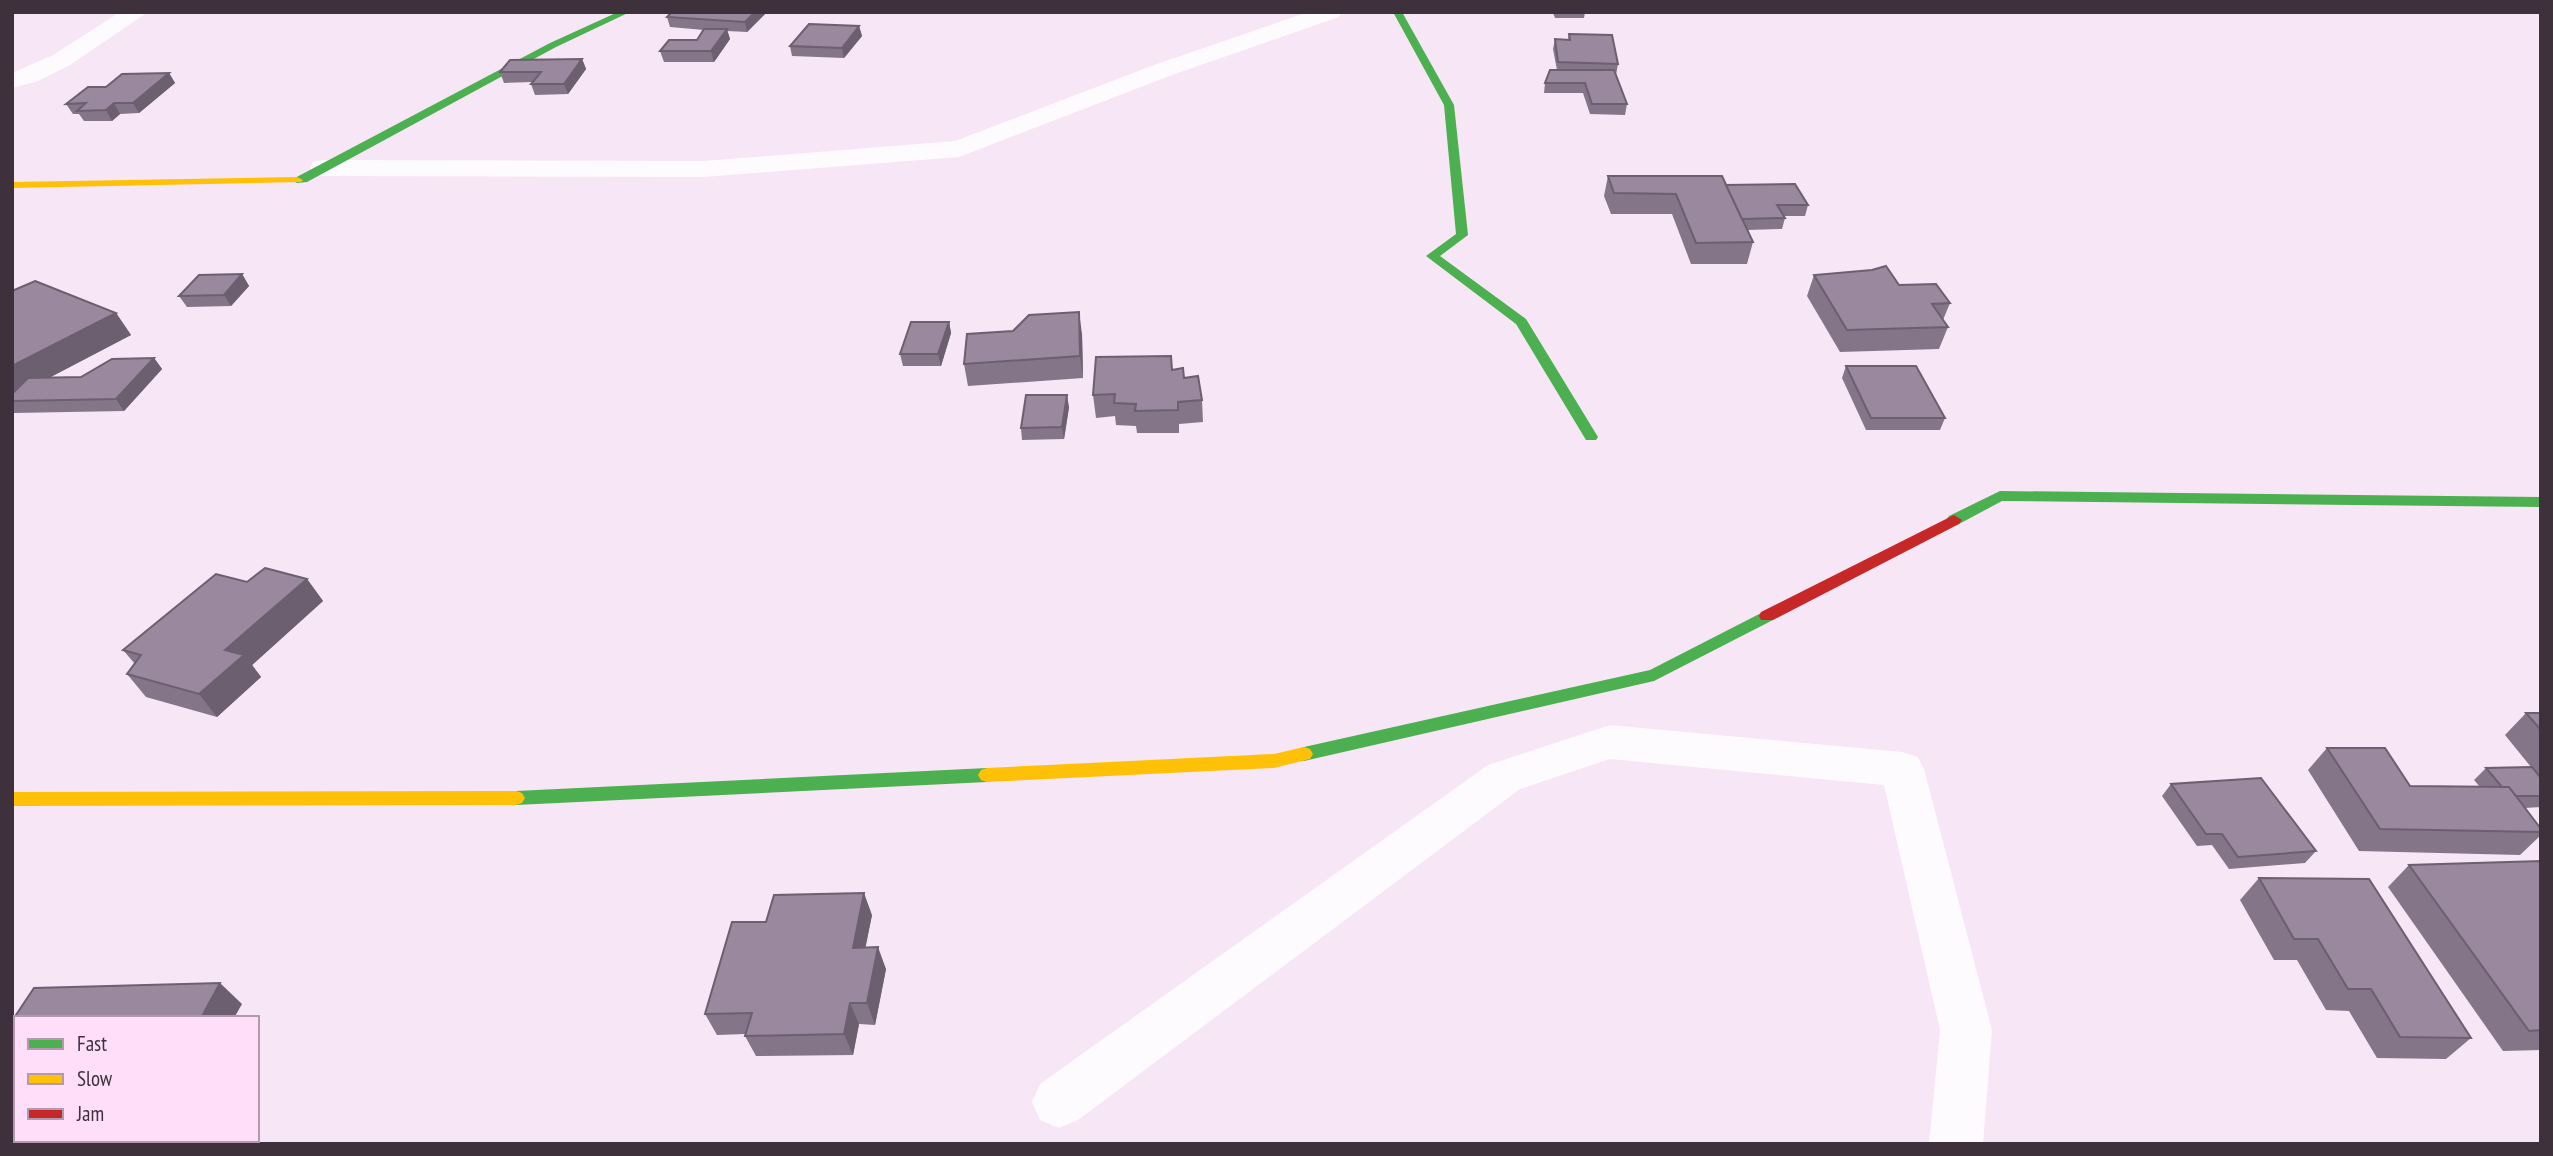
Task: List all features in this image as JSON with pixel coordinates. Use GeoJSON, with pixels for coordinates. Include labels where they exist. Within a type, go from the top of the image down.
{"type":"FeatureCollection","features":[{"type":"Feature","properties":{"kind":"street"},"geometry":{"type":"LineString","coordinates":[[12,81],[28,77],[71,57],[137,12]]}},
{"type":"Feature","properties":{"kind":"street"},"geometry":{"type":"LineString","coordinates":[[12,186],[303,180],[553,45],[626,12]]}},
{"type":"Feature","properties":{"kind":"street"},"geometry":{"type":"LineString","coordinates":[[323,168],[704,169],[959,149],[1163,70],[1331,12]]}},
{"type":"Feature","properties":{"kind":"street"},"geometry":{"type":"LineString","coordinates":[[1397,12],[1449,105],[1462,234],[1432,256],[1521,322],[1591,437]]}},
{"type":"Feature","properties":{"kind":"street"},"geometry":{"type":"LineString","coordinates":[[12,799],[527,798],[1274,761],[1654,675],[2000,496],[2541,502]]}},
{"type":"Feature","properties":{"kind":"street"},"geometry":{"type":"LineString","coordinates":[[1059,1102],[1504,777],[1610,742],[1902,769],[1966,1030],[1956,1144]]}},
{"type":"Feature","properties":{"kind":"building"},"geometry":{"type":"Polygon","coordinates":[[[672,12],[755,12],[745,22],[667,17],[672,12]]]}},
{"type":"Feature","properties":{"kind":"building"},"geometry":{"type":"Polygon","coordinates":[[[809,24],[859,26],[842,48],[790,46],[809,24]]]}},
{"type":"Feature","properties":{"kind":"building"},"geometry":{"type":"Polygon","coordinates":[[[704,29],[727,29],[711,51],[660,51],[669,40],[697,40],[704,29]]]}},
{"type":"Feature","properties":{"kind":"building"},"geometry":{"type":"Polygon","coordinates":[[[1569,34],[1612,35],[1618,64],[1558,62],[1555,39],[1570,40],[1569,34]]]}},
{"type":"Feature","properties":{"kind":"building"},"geometry":{"type":"Polygon","coordinates":[[[582,59],[564,84],[531,84],[541,72],[500,72],[510,60],[582,59]]]}},
{"type":"Feature","properties":{"kind":"building"},"geometry":{"type":"Polygon","coordinates":[[[1550,70],[1614,70],[1627,104],[1592,104],[1585,83],[1545,83],[1550,70]]]}},
{"type":"Feature","properties":{"kind":"building"},"geometry":{"type":"Polygon","coordinates":[[[169,73],[133,103],[114,103],[106,110],[77,111],[86,103],[66,104],[88,87],[106,87],[122,74],[169,73]]]}},
{"type":"Feature","properties":{"kind":"building"},"geometry":{"type":"Polygon","coordinates":[[[1608,176],[1722,176],[1753,242],[1696,243],[1676,194],[1614,193],[1608,176]]]}},
{"type":"Feature","properties":{"kind":"building"},"geometry":{"type":"Polygon","coordinates":[[[1795,184],[1808,205],[1777,205],[1785,218],[1742,219],[1726,185],[1795,184]]]}},
{"type":"Feature","properties":{"kind":"building"},"geometry":{"type":"Polygon","coordinates":[[[1886,266],[1899,285],[1936,284],[1950,303],[1932,304],[1948,327],[1847,330],[1814,275],[1872,270],[1886,266]]]}},
{"type":"Feature","properties":{"kind":"building"},"geometry":{"type":"Polygon","coordinates":[[[242,274],[224,295],[179,296],[199,275],[242,274]]]}},
{"type":"Feature","properties":{"kind":"building"},"geometry":{"type":"Polygon","coordinates":[[[35,281],[116,313],[12,366],[12,291],[35,281]]]}},
{"type":"Feature","properties":{"kind":"building"},"geometry":{"type":"Polygon","coordinates":[[[1079,312],[1080,356],[964,364],[967,334],[1013,331],[1029,315],[1079,312]]]}},
{"type":"Feature","properties":{"kind":"building"},"geometry":{"type":"Polygon","coordinates":[[[911,322],[949,322],[938,354],[900,354],[911,322]]]}},
{"type":"Feature","properties":{"kind":"building"},"geometry":{"type":"Polygon","coordinates":[[[1171,356],[1172,370],[1183,368],[1184,378],[1198,376],[1202,400],[1178,402],[1178,410],[1135,411],[1136,404],[1114,403],[1115,394],[1093,395],[1096,357],[1171,356]]]}},
{"type":"Feature","properties":{"kind":"building"},"geometry":{"type":"Polygon","coordinates":[[[154,358],[116,399],[12,401],[12,394],[28,378],[81,377],[112,359],[154,358]]]}},
{"type":"Feature","properties":{"kind":"building"},"geometry":{"type":"Polygon","coordinates":[[[1846,366],[1916,366],[1945,418],[1871,418],[1846,366]]]}},
{"type":"Feature","properties":{"kind":"building"},"geometry":{"type":"Polygon","coordinates":[[[1026,395],[1067,395],[1062,427],[1021,428],[1026,395]]]}},
{"type":"Feature","properties":{"kind":"building"},"geometry":{"type":"Polygon","coordinates":[[[265,568],[307,579],[225,650],[244,655],[199,694],[127,674],[141,655],[123,650],[216,574],[247,582],[265,568]]]}},
{"type":"Feature","properties":{"kind":"building"},"geometry":{"type":"Polygon","coordinates":[[[2526,713],[2541,713],[2541,730],[2526,713]]]}},
{"type":"Feature","properties":{"kind":"building"},"geometry":{"type":"Polygon","coordinates":[[[2327,748],[2385,748],[2410,786],[2509,787],[2541,832],[2380,829],[2327,748]]]}},
{"type":"Feature","properties":{"kind":"building"},"geometry":{"type":"Polygon","coordinates":[[[2532,767],[2541,778],[2541,796],[2516,796],[2509,787],[2502,787],[2486,768],[2532,767]]]}},
{"type":"Feature","properties":{"kind":"building"},"geometry":{"type":"Polygon","coordinates":[[[2261,778],[2316,851],[2238,857],[2222,834],[2206,834],[2171,784],[2261,778]]]}},
{"type":"Feature","properties":{"kind":"building"},"geometry":{"type":"Polygon","coordinates":[[[2541,861],[2541,1030],[2529,1031],[2409,865],[2541,861]]]}},
{"type":"Feature","properties":{"kind":"building"},"geometry":{"type":"Polygon","coordinates":[[[2259,878],[2369,879],[2471,1038],[2400,1037],[2371,989],[2348,989],[2318,939],[2294,939],[2259,878]]]}},
{"type":"Feature","properties":{"kind":"building"},"geometry":{"type":"Polygon","coordinates":[[[864,893],[853,948],[878,947],[867,1003],[850,1003],[844,1034],[745,1036],[752,1013],[705,1014],[732,922],[766,922],[774,895],[864,893]]]}},
{"type":"Feature","properties":{"kind":"building"},"geometry":{"type":"Polygon","coordinates":[[[220,983],[202,1016],[15,1016],[34,988],[220,983]]]}},
{"type":"Feature","properties":{"kind":"building"},"geometry":{"type":"Polygon","coordinates":[[[14,1018],[14,1142],[131,1142],[130,1144],[12,1144],[14,1018]]]}},
{"type":"Feature","properties":{"kind":"traffic: fast"},"geometry":{"type":"LineString","coordinates":[[297,180],[303,180],[553,45],[626,12]]}},
{"type":"Feature","properties":{"kind":"traffic: fast"},"geometry":{"type":"LineString","coordinates":[[1397,12],[1449,105],[1462,235],[1432,256],[1521,322],[1591,437]]}},
{"type":"Feature","properties":{"kind":"traffic: fast"},"geometry":{"type":"LineString","coordinates":[[1954,520],[2000,496],[2541,502]]}},
{"type":"Feature","properties":{"kind":"traffic: fast"},"geometry":{"type":"LineString","coordinates":[[1304,754],[1654,675],[1767,616]]}},
{"type":"Feature","properties":{"kind":"traffic: fast"},"geometry":{"type":"LineString","coordinates":[[516,798],[987,775]]}},
{"type":"Feature","properties":{"kind":"traffic: slow"},"geometry":{"type":"LineString","coordinates":[[12,185],[297,180]]}},
{"type":"Feature","properties":{"kind":"traffic: slow"},"geometry":{"type":"LineString","coordinates":[[987,775],[1274,761],[1304,754]]}},
{"type":"Feature","properties":{"kind":"traffic: slow"},"geometry":{"type":"LineString","coordinates":[[12,799],[516,798]]}},
{"type":"Feature","properties":{"kind":"traffic: jam"},"geometry":{"type":"LineString","coordinates":[[1767,616],[1954,520]]}}]}
